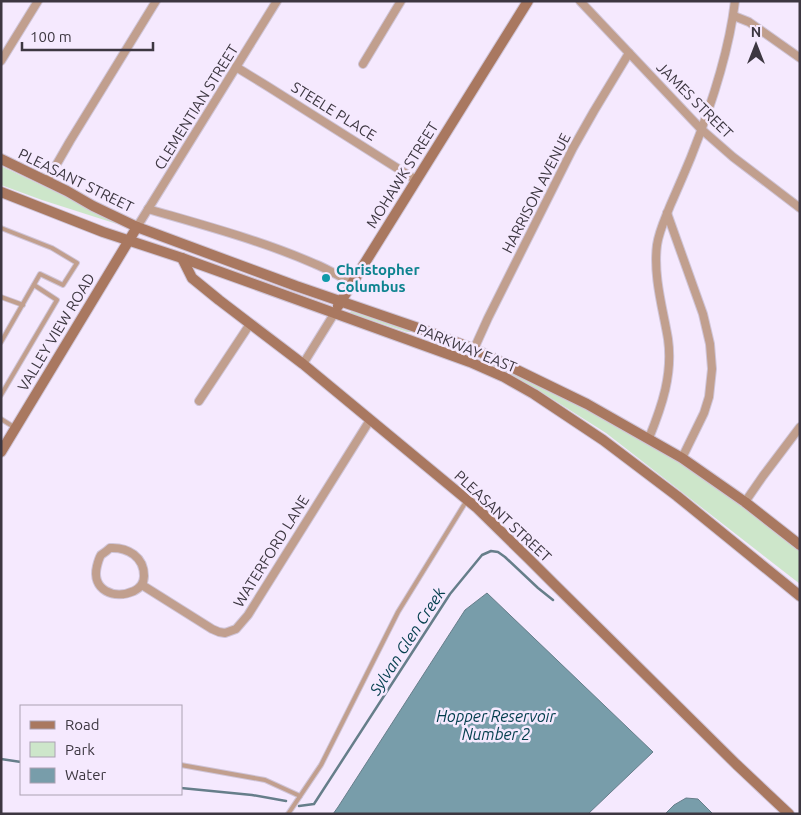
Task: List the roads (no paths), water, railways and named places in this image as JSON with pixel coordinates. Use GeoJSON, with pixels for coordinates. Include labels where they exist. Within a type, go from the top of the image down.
{"type":"FeatureCollection","features":[{"type":"Feature","properties":{"kind":"street"},"geometry":{"type":"LineString","coordinates":[[1,61],[38,1]]}},
{"type":"Feature","properties":{"kind":"street"},"geometry":{"type":"LineString","coordinates":[[47,181],[156,1]]}},
{"type":"Feature","properties":{"kind":"street","name":"CLEMENTIAN STREET"},"geometry":{"type":"LineString","coordinates":[[137,227],[277,1]]}},
{"type":"Feature","properties":{"kind":"street"},"geometry":{"type":"LineString","coordinates":[[363,64],[401,1]]}},
{"type":"Feature","properties":{"kind":"street","name":"MOHAWK STREET"},"geometry":{"type":"LineString","coordinates":[[303,364],[528,1]]}},
{"type":"Feature","properties":{"kind":"street","name":"JAMES STREET"},"geometry":{"type":"LineString","coordinates":[[580,1],[701,130],[800,208]]}},
{"type":"Feature","properties":{"kind":"street"},"geometry":{"type":"LineString","coordinates":[[649,438],[666,391],[669,366],[668,341],[657,272],[656,247],[659,232],[701,130],[725,54],[734,16],[735,1]]}},
{"type":"Feature","properties":{"kind":"street"},"geometry":{"type":"LineString","coordinates":[[734,16],[749,22],[800,58]]}},
{"type":"Feature","properties":{"kind":"street","name":"HARRISON AVENUE"},"geometry":{"type":"LineString","coordinates":[[474,349],[573,148],[629,53]]}},
{"type":"Feature","properties":{"kind":"street","name":"STEELE PLACE"},"geometry":{"type":"LineString","coordinates":[[236,68],[416,180]]}},
{"type":"Feature","properties":{"kind":"street","name":"PLEASANT STREET"},"geometry":{"type":"LineString","coordinates":[[1,159],[137,227]]}},
{"type":"Feature","properties":{"kind":"street","name":"PARKWAY EAST"},"geometry":{"type":"LineString","coordinates":[[1,192],[103,232],[182,258],[470,362],[504,377],[534,394],[603,440],[677,496],[800,596]]}},
{"type":"Feature","properties":{"kind":"street"},"geometry":{"type":"LineString","coordinates":[[148,210],[211,227],[288,253],[317,264],[352,283]]}},
{"type":"Feature","properties":{"kind":"street"},"geometry":{"type":"LineString","coordinates":[[667,213],[703,314],[710,344],[712,369],[709,397],[704,413],[682,458]]}},
{"type":"Feature","properties":{"kind":"street","name":"PARKWAY EAST"},"geometry":{"type":"LineString","coordinates":[[137,227],[474,349],[587,404],[649,438],[682,458],[745,502],[800,545]]}},
{"type":"Feature","properties":{"kind":"street","name":"VALLEY VIEW ROAD"},"geometry":{"type":"LineString","coordinates":[[1,452],[137,227]]}},
{"type":"Feature","properties":{"kind":"street","name":"PLEASANT STREET"},"geometry":{"type":"LineString","coordinates":[[182,258],[192,278],[303,364],[467,500],[529,558],[789,814]]}},
{"type":"Feature","properties":{"kind":"street"},"geometry":{"type":"LineString","coordinates":[[199,401],[250,324]]}},
{"type":"Feature","properties":{"kind":"street","name":"WATERFORD LANE"},"geometry":{"type":"LineString","coordinates":[[142,585],[212,629],[225,633],[236,629],[248,615],[370,420]]}},
{"type":"Feature","properties":{"kind":"street"},"geometry":{"type":"LineString","coordinates":[[745,502],[800,427]]}},
{"type":"Feature","properties":{"kind":"street"},"geometry":{"type":"LineString","coordinates":[[110,548],[129,550],[137,557],[143,567],[144,578],[142,585],[137,590],[125,595],[114,595],[106,591],[98,582],[96,571],[99,559],[110,548]]}},
{"type":"Feature","properties":{"kind":"lane"},"geometry":{"type":"LineString","coordinates":[[1,228],[52,248],[77,263],[63,285],[40,274],[1,342]]}},
{"type":"Feature","properties":{"kind":"lane"},"geometry":{"type":"LineString","coordinates":[[1,395],[57,300],[34,285]]}},
{"type":"Feature","properties":{"kind":"lane"},"geometry":{"type":"LineString","coordinates":[[2,298],[23,305]]}},
{"type":"Feature","properties":{"kind":"lane"},"geometry":{"type":"LineString","coordinates":[[1,419],[16,428]]}},
{"type":"Feature","properties":{"kind":"lane"},"geometry":{"type":"LineString","coordinates":[[288,814],[321,766],[398,612],[467,500]]}},
{"type":"Feature","properties":{"kind":"lane"},"geometry":{"type":"LineString","coordinates":[[182,765],[265,780],[300,796]]}},
{"type":"Feature","properties":{"kind":"water","name":"Hopper Reservoir Number 2"},"geometry":{"type":"Polygon","coordinates":[[[487,593],[653,752],[588,814],[333,814],[465,610],[487,593]]]}},
{"type":"Feature","properties":{"kind":"water"},"geometry":{"type":"Polygon","coordinates":[[[686,798],[698,799],[713,814],[665,814],[674,805],[686,798]]]}},
{"type":"Feature","properties":{"kind":"waterway","name":"Sylvan Glen Creek"},"geometry":{"type":"LineString","coordinates":[[299,806],[314,804],[450,594],[482,555],[491,551],[498,552],[553,600]]}},
{"type":"Feature","properties":{"kind":"waterway","name":"Sylvan Glen Creek"},"geometry":{"type":"LineString","coordinates":[[1,759],[20,762]]}},
{"type":"Feature","properties":{"kind":"waterway","name":"Sylvan Glen Creek"},"geometry":{"type":"LineString","coordinates":[[182,788],[252,795],[286,801]]}},
{"type":"Feature","properties":{"kind":"place","name":"Christopher Columbus"},"geometry":{"type":"Point","coordinates":[326,278]}}]}
